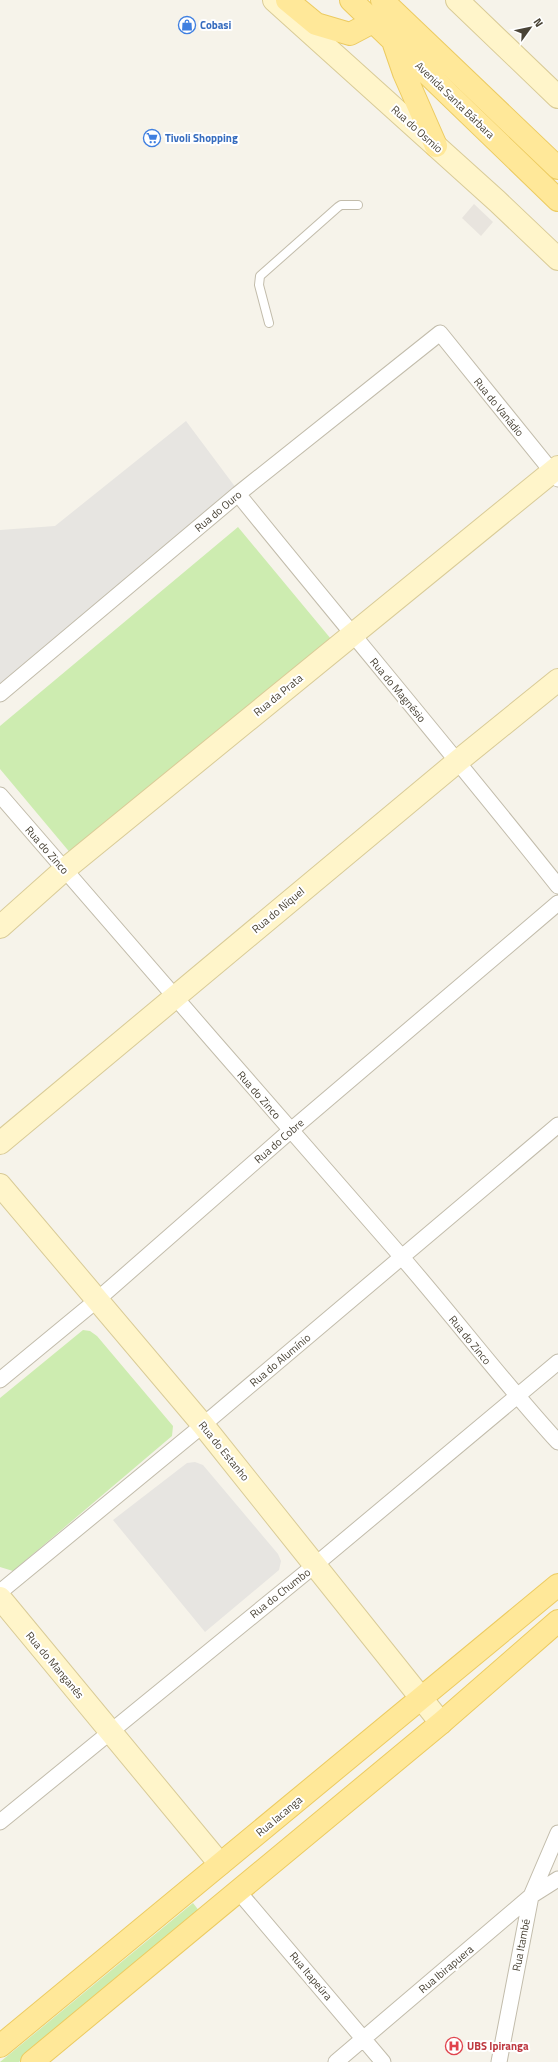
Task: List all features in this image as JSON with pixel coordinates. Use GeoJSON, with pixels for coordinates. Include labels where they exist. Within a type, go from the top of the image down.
{"type":"FeatureCollection","features":[{"type":"Feature","properties":{"kind":"main road"},"geometry":{"type":"LineString","coordinates":[[287,0],[316,24],[350,34],[375,22],[391,4]]}},
{"type":"Feature","properties":{"kind":"main road","name":"Avenida Santa Bárbara"},"geometry":{"type":"LineString","coordinates":[[352,0],[558,200]]}},
{"type":"Feature","properties":{"kind":"main road","name":"Avenida Santa Bárbara"},"geometry":{"type":"LineString","coordinates":[[391,4],[558,168]]}},
{"type":"Feature","properties":{"kind":"main road"},"geometry":{"type":"LineString","coordinates":[[392,39],[404,73],[436,146]]}},
{"type":"Feature","properties":{"kind":"main road","name":"Rua Iacanga"},"geometry":{"type":"LineString","coordinates":[[0,2046],[558,1585]]}},
{"type":"Feature","properties":{"kind":"main road"},"geometry":{"type":"LineString","coordinates":[[32,2062],[441,1723],[558,1621]]}},
{"type":"Feature","properties":{"kind":"street","name":"Rua do Osmio"},"geometry":{"type":"LineString","coordinates":[[274,0],[436,146],[558,260]]}},
{"type":"Feature","properties":{"kind":"street"},"geometry":{"type":"LineString","coordinates":[[457,0],[558,97]]}},
{"type":"Feature","properties":{"kind":"street","name":"Rua do Vanádio"},"geometry":{"type":"LineString","coordinates":[[440,333],[556,473]]}},
{"type":"Feature","properties":{"kind":"street","name":"Rua do Ouro"},"geometry":{"type":"LineString","coordinates":[[0,694],[238,494],[440,333]]}},
{"type":"Feature","properties":{"kind":"street","name":"Rua da Prata"},"geometry":{"type":"LineString","coordinates":[[0,927],[64,870],[352,635],[556,473]]}},
{"type":"Feature","properties":{"kind":"street","name":"Rua do Magnésio"},"geometry":{"type":"LineString","coordinates":[[238,494],[352,635],[458,761],[558,886]]}},
{"type":"Feature","properties":{"kind":"street","name":"Rua do Níquel"},"geometry":{"type":"LineString","coordinates":[[0,1143],[458,761],[558,680]]}},
{"type":"Feature","properties":{"kind":"street","name":"Rua do Zinco"},"geometry":{"type":"LineString","coordinates":[[0,795],[290,1131],[402,1257],[516,1396],[558,1442]]}},
{"type":"Feature","properties":{"kind":"street","name":"Rua do Cobre"},"geometry":{"type":"LineString","coordinates":[[0,1380],[97,1300],[290,1131],[558,903]]}},
{"type":"Feature","properties":{"kind":"street","name":"Rua do Alumínio"},"geometry":{"type":"LineString","coordinates":[[0,1592],[203,1426],[558,1125]]}},
{"type":"Feature","properties":{"kind":"street","name":"Rua do Estanho"},"geometry":{"type":"LineString","coordinates":[[0,1185],[203,1426],[441,1723]]}},
{"type":"Feature","properties":{"kind":"street","name":"Rua do Chumbo"},"geometry":{"type":"LineString","coordinates":[[0,1822],[315,1565],[558,1362]]}},
{"type":"Feature","properties":{"kind":"street","name":"Rua do Manganês"},"geometry":{"type":"LineString","coordinates":[[0,1598],[110,1732]]}},
{"type":"Feature","properties":{"kind":"street"},"geometry":{"type":"LineString","coordinates":[[110,1732],[220,1864]]}},
{"type":"Feature","properties":{"kind":"street","name":"Rua Itambé"},"geometry":{"type":"LineString","coordinates":[[499,2062],[531,1896],[558,1833]]}},
{"type":"Feature","properties":{"kind":"street","name":"Rua Ibirapuera"},"geometry":{"type":"LineString","coordinates":[[336,2062],[531,1896],[558,1879]]}},
{"type":"Feature","properties":{"kind":"street","name":"Rua Itapeúra"},"geometry":{"type":"LineString","coordinates":[[238,1891],[383,2062]]}},
{"type":"Feature","properties":{"kind":"lane"},"geometry":{"type":"LineString","coordinates":[[269,323],[259,285],[260,276],[338,207],[341,205],[358,205]]}},
{"type":"Feature","properties":{"kind":"shaded area"},"geometry":{"type":"Polygon","coordinates":[[[474,204],[493,222],[481,236],[462,218],[474,204]]]}},
{"type":"Feature","properties":{"kind":"shaded area"},"geometry":{"type":"Polygon","coordinates":[[[186,421],[236,488],[0,687],[0,530],[55,526],[186,421]]]}},
{"type":"Feature","properties":{"kind":"shaded area"},"geometry":{"type":"Polygon","coordinates":[[[195,1462],[203,1465],[278,1554],[281,1561],[279,1570],[205,1632],[113,1520],[187,1463],[195,1462]]]}},
{"type":"Feature","properties":{"kind":"green space"},"geometry":{"type":"Polygon","coordinates":[[[238,527],[331,639],[72,855],[0,769],[0,726],[238,527]]]}},
{"type":"Feature","properties":{"kind":"green space"},"geometry":{"type":"Polygon","coordinates":[[[83,1330],[90,1331],[97,1336],[173,1426],[172,1436],[13,1571],[0,1567],[0,1398],[83,1330]]]}},
{"type":"Feature","properties":{"kind":"green space"},"geometry":{"type":"Polygon","coordinates":[[[193,1903],[200,1912],[19,2062],[0,2062],[193,1903]]]}},
{"type":"Feature","properties":{"kind":"place","name":"Cobasi"},"geometry":{"type":"Point","coordinates":[187,25]}},
{"type":"Feature","properties":{"kind":"place","name":"Tivoli Shopping"},"geometry":{"type":"Point","coordinates":[152,138]}},
{"type":"Feature","properties":{"kind":"place","name":"UBS Ipiranga"},"geometry":{"type":"Point","coordinates":[454,2046]}}]}
